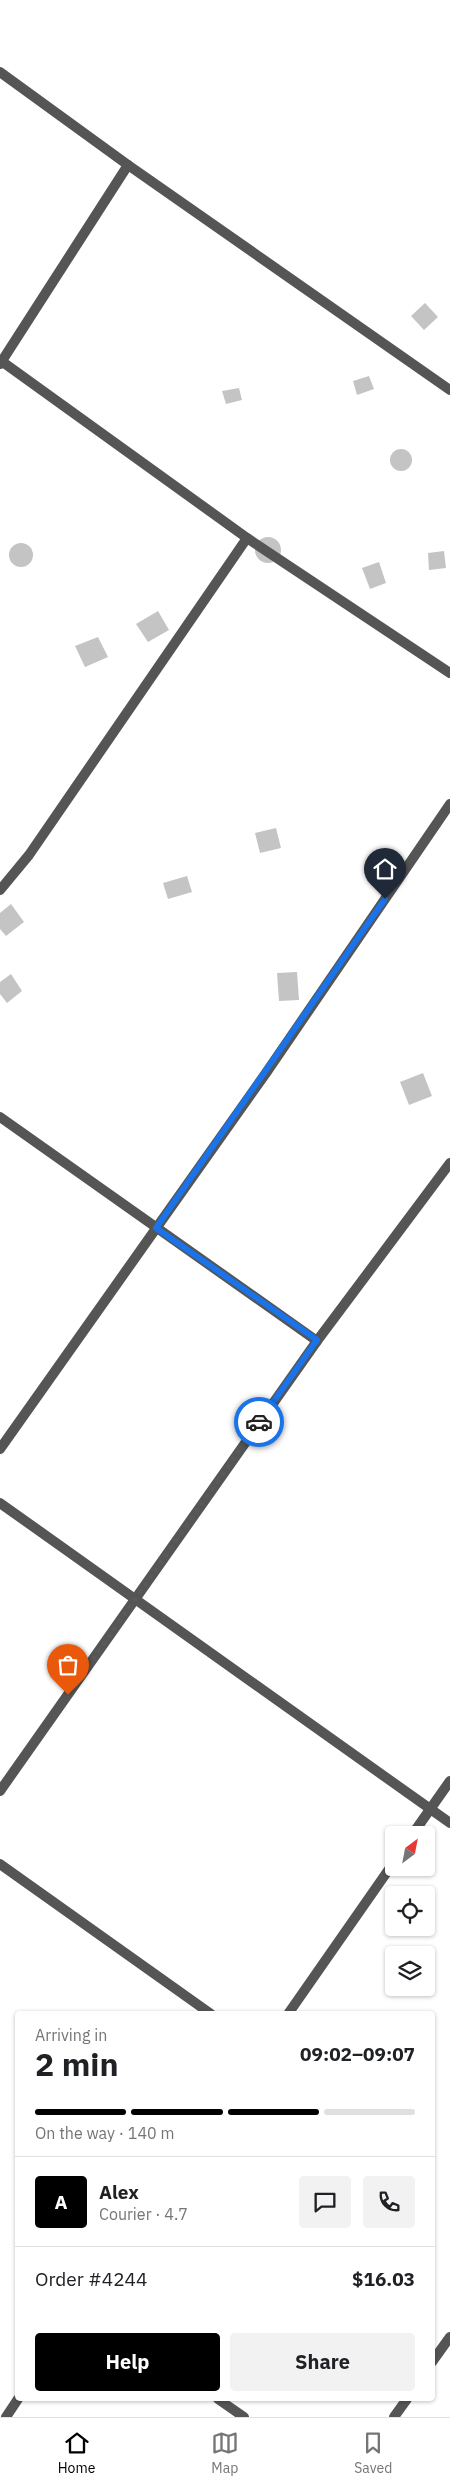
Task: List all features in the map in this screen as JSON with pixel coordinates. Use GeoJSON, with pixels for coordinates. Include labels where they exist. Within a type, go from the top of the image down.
{"type":"FeatureCollection","features":[{"type":"Feature","properties":{"kind":"street"},"geometry":{"type":"LineString","coordinates":[[0,72],[128,165],[450,390]]}},
{"type":"Feature","properties":{"kind":"street"},"geometry":{"type":"LineString","coordinates":[[128,165],[1,362],[247,538],[450,673]]}},
{"type":"Feature","properties":{"kind":"street"},"geometry":{"type":"LineString","coordinates":[[0,890],[29,855],[247,538]]}},
{"type":"Feature","properties":{"kind":"street"},"geometry":{"type":"LineString","coordinates":[[0,1449],[266,1072],[450,804]]}},
{"type":"Feature","properties":{"kind":"street"},"geometry":{"type":"LineString","coordinates":[[0,1117],[317,1340]]}},
{"type":"Feature","properties":{"kind":"street"},"geometry":{"type":"LineString","coordinates":[[0,1791],[317,1340],[450,1163]]}},
{"type":"Feature","properties":{"kind":"street"},"geometry":{"type":"LineString","coordinates":[[0,1503],[450,1823]]}},
{"type":"Feature","properties":{"kind":"street"},"geometry":{"type":"LineString","coordinates":[[418,1826],[450,1781]]}},
{"type":"Feature","properties":{"kind":"street"},"geometry":{"type":"LineString","coordinates":[[0,1864],[207,2011]]}},
{"type":"Feature","properties":{"kind":"street"},"geometry":{"type":"LineString","coordinates":[[290,2011],[385,1875]]}},
{"type":"Feature","properties":{"kind":"street"},"geometry":{"type":"LineString","coordinates":[[435,2358],[450,2337]]}},
{"type":"Feature","properties":{"kind":"street"},"geometry":{"type":"LineString","coordinates":[[6,2417],[17,2401]]}},
{"type":"Feature","properties":{"kind":"street"},"geometry":{"type":"LineString","coordinates":[[221,2401],[244,2417]]}},
{"type":"Feature","properties":{"kind":"street"},"geometry":{"type":"LineString","coordinates":[[394,2417],[406,2401]]}},
{"type":"Feature","properties":{"kind":"building"},"geometry":{"type":"Polygon","coordinates":[[[425,303],[438,317],[424,330],[411,316],[425,303]]]}},
{"type":"Feature","properties":{"kind":"building"},"geometry":{"type":"Polygon","coordinates":[[[369,376],[374,389],[357,395],[353,381],[369,376]]]}},
{"type":"Feature","properties":{"kind":"building"},"geometry":{"type":"Polygon","coordinates":[[[239,388],[242,400],[226,404],[222,391],[239,388]]]}},
{"type":"Feature","properties":{"kind":"building"},"geometry":{"type":"Polygon","coordinates":[[[401,449],[409,452],[412,460],[409,468],[401,471],[393,468],[390,460],[393,452],[401,449]]]}},
{"type":"Feature","properties":{"kind":"building"},"geometry":{"type":"Polygon","coordinates":[[[268,537],[277,541],[281,550],[277,559],[268,563],[259,559],[255,550],[259,541],[268,537]]]}},
{"type":"Feature","properties":{"kind":"building"},"geometry":{"type":"Polygon","coordinates":[[[21,543],[29,547],[33,555],[29,563],[21,567],[13,563],[9,555],[13,547],[21,543]]]}},
{"type":"Feature","properties":{"kind":"building"},"geometry":{"type":"Polygon","coordinates":[[[444,551],[446,568],[429,570],[428,553],[444,551]]]}},
{"type":"Feature","properties":{"kind":"building"},"geometry":{"type":"Polygon","coordinates":[[[379,562],[386,583],[370,589],[362,568],[379,562]]]}},
{"type":"Feature","properties":{"kind":"building"},"geometry":{"type":"Polygon","coordinates":[[[158,611],[169,630],[148,642],[136,624],[158,611]]]}},
{"type":"Feature","properties":{"kind":"building"},"geometry":{"type":"Polygon","coordinates":[[[98,637],[108,657],[85,667],[75,646],[98,637]]]}},
{"type":"Feature","properties":{"kind":"building"},"geometry":{"type":"Polygon","coordinates":[[[276,828],[281,848],[260,853],[255,833],[276,828]]]}},
{"type":"Feature","properties":{"kind":"building"},"geometry":{"type":"Polygon","coordinates":[[[187,876],[192,892],[168,899],[163,883],[187,876]]]}},
{"type":"Feature","properties":{"kind":"building"},"geometry":{"type":"Polygon","coordinates":[[[11,904],[24,922],[6,936],[0,929],[0,913],[11,904]]]}},
{"type":"Feature","properties":{"kind":"building"},"geometry":{"type":"Polygon","coordinates":[[[297,972],[299,1000],[279,1001],[277,973],[297,972]]]}},
{"type":"Feature","properties":{"kind":"building"},"geometry":{"type":"Polygon","coordinates":[[[11,974],[22,991],[7,1003],[0,994],[0,982],[11,974]]]}},
{"type":"Feature","properties":{"kind":"building"},"geometry":{"type":"Polygon","coordinates":[[[423,1073],[432,1096],[409,1105],[400,1082],[423,1073]]]}},
{"type":"Feature","properties":{"kind":"way so far"},"geometry":{"type":"LineString","coordinates":[[68,1695],[259,1422]]}},
{"type":"Feature","properties":{"kind":"route"},"geometry":{"type":"LineString","coordinates":[[259,1422],[317,1340],[156,1228],[385,899]]}}]}
